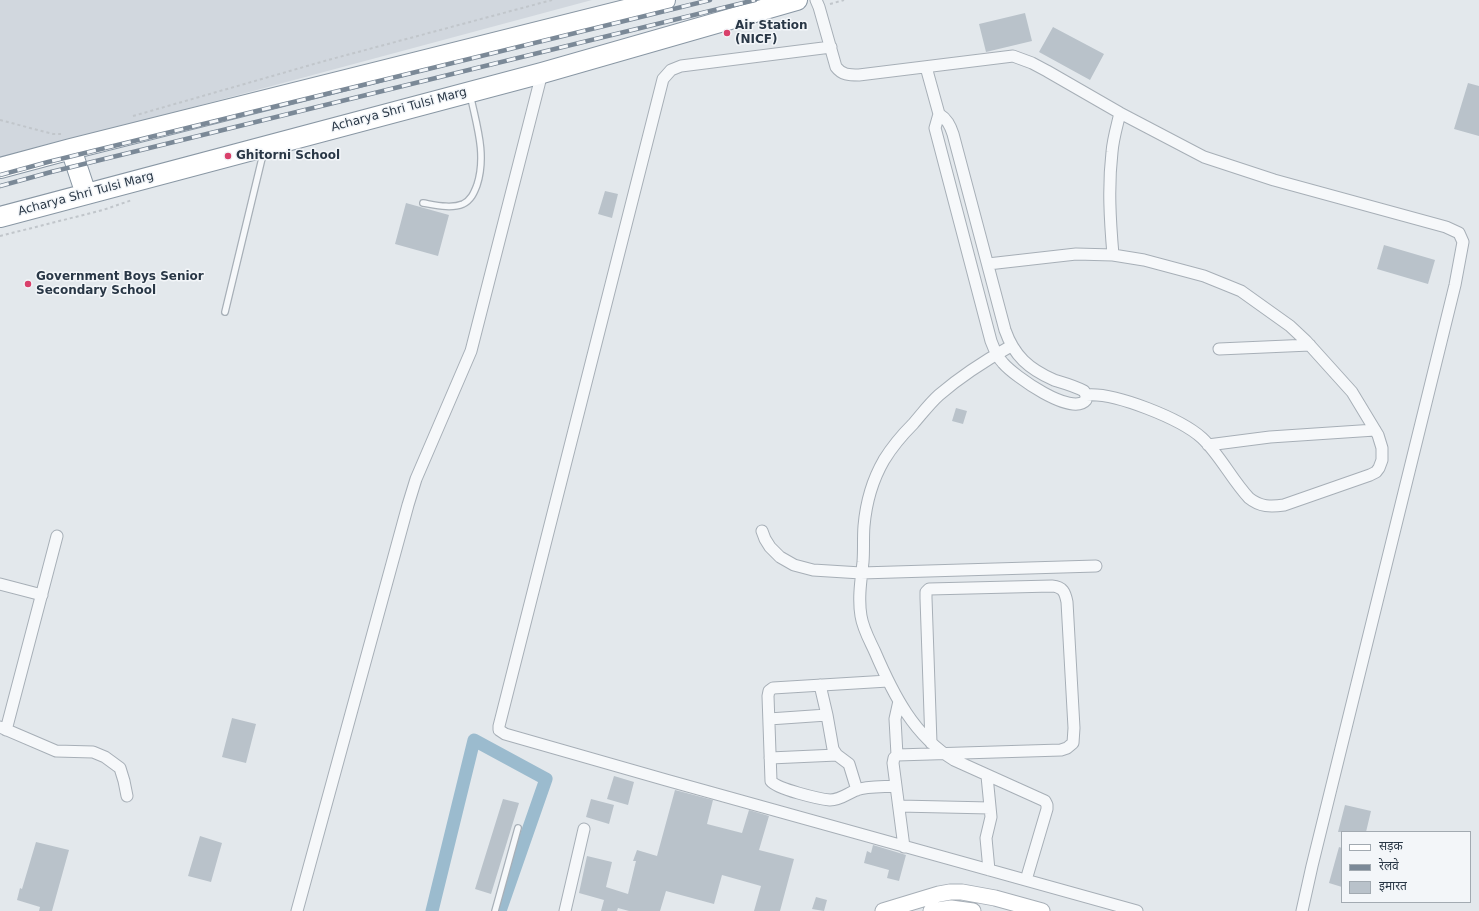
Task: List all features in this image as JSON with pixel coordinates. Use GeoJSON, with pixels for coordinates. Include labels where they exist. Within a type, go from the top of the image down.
{"type":"FeatureCollection","features":[{"type":"Feature","properties":{"kind":"highway"},"geometry":{"type":"LineString","coordinates":[[0,168],[68,141],[665,0]]}},
{"type":"Feature","properties":{"kind":"highway","name":"Acharya Shri Tulsi Marg"},"geometry":{"type":"LineString","coordinates":[[0,217],[542,73],[797,0]]}},
{"type":"Feature","properties":{"kind":"highway"},"geometry":{"type":"LineString","coordinates":[[68,141],[86,194]]}},
{"type":"Feature","properties":{"kind":"street"},"geometry":{"type":"LineString","coordinates":[[816,0],[836,67],[840,72],[859,75],[1013,56],[1032,63],[1120,113],[1204,157],[1274,180],[1446,227],[1459,233],[1463,242],[1453,292],[1302,911]]}},
{"type":"Feature","properties":{"kind":"street"},"geometry":{"type":"LineString","coordinates":[[831,47],[681,66],[671,70],[664,79],[499,730],[505,734],[904,847],[1137,911]]}},
{"type":"Feature","properties":{"kind":"street"},"geometry":{"type":"LineString","coordinates":[[926,66],[939,114],[936,128],[991,341],[996,354],[1003,364],[1040,390],[1058,400],[1081,404],[1086,400],[1084,391],[1053,379],[1024,363],[1011,346],[1004,330],[952,130],[950,125],[939,114]]}},
{"type":"Feature","properties":{"kind":"street"},"geometry":{"type":"LineString","coordinates":[[296,911],[416,479],[471,351],[542,73]]}},
{"type":"Feature","properties":{"kind":"street"},"geometry":{"type":"LineString","coordinates":[[1113,255],[1110,212],[1110,172],[1112,150],[1120,113]]}},
{"type":"Feature","properties":{"kind":"street"},"geometry":{"type":"LineString","coordinates":[[988,264],[1076,254],[1113,255],[1144,260],[1204,276],[1241,291],[1290,326],[1310,345],[1352,392],[1375,430],[1382,448],[1382,460],[1376,472],[1284,505],[1272,507],[1256,503],[1249,498],[1208,445],[1194,432],[1141,406],[1104,395],[1086,395]]}},
{"type":"Feature","properties":{"kind":"street"},"geometry":{"type":"LineString","coordinates":[[1219,348],[1310,345]]}},
{"type":"Feature","properties":{"kind":"street"},"geometry":{"type":"LineString","coordinates":[[1011,346],[960,378],[938,396],[897,441],[884,460],[876,477],[867,505],[859,590],[863,625],[888,682],[914,724],[941,753],[987,776],[1045,801],[1047,805],[1026,880]]}},
{"type":"Feature","properties":{"kind":"street"},"geometry":{"type":"LineString","coordinates":[[1208,445],[1270,437],[1375,430]]}},
{"type":"Feature","properties":{"kind":"street"},"geometry":{"type":"LineString","coordinates":[[762,531],[765,539],[775,553],[794,565],[813,570],[861,572],[1096,566]]}},
{"type":"Feature","properties":{"kind":"street"},"geometry":{"type":"LineString","coordinates":[[58,536],[3,728],[56,751],[93,752],[105,757],[120,768],[127,796]]}},
{"type":"Feature","properties":{"kind":"street"},"geometry":{"type":"LineString","coordinates":[[0,584],[42,595]]}},
{"type":"Feature","properties":{"kind":"street"},"geometry":{"type":"LineString","coordinates":[[897,755],[1061,750],[1071,745],[1074,740],[1074,728],[1067,602],[1063,589],[1052,586],[929,589],[926,592],[931,743]]}},
{"type":"Feature","properties":{"kind":"street"},"geometry":{"type":"LineString","coordinates":[[888,682],[773,688],[769,691],[768,719],[771,781],[778,787],[830,800],[840,798],[857,790],[896,786]]}},
{"type":"Feature","properties":{"kind":"street"},"geometry":{"type":"LineString","coordinates":[[820,685],[833,748],[837,754],[849,764],[857,790]]}},
{"type":"Feature","properties":{"kind":"street"},"geometry":{"type":"LineString","coordinates":[[899,701],[895,719],[897,755],[894,758],[893,763],[904,847]]}},
{"type":"Feature","properties":{"kind":"street"},"geometry":{"type":"LineString","coordinates":[[768,719],[827,715]]}},
{"type":"Feature","properties":{"kind":"street"},"geometry":{"type":"LineString","coordinates":[[770,758],[837,754]]}},
{"type":"Feature","properties":{"kind":"street"},"geometry":{"type":"LineString","coordinates":[[987,776],[991,821],[986,838],[989,870]]}},
{"type":"Feature","properties":{"kind":"street"},"geometry":{"type":"LineString","coordinates":[[899,806],[990,808]]}},
{"type":"Feature","properties":{"kind":"street"},"geometry":{"type":"LineString","coordinates":[[565,911],[584,829]]}},
{"type":"Feature","properties":{"kind":"street"},"geometry":{"type":"LineString","coordinates":[[883,911],[950,892],[962,892],[995,898],[1042,911]]}},
{"type":"Feature","properties":{"kind":"street"},"geometry":{"type":"LineString","coordinates":[[931,911],[951,908],[973,911]]}},
{"type":"Feature","properties":{"kind":"lane"},"geometry":{"type":"LineString","coordinates":[[423,203],[438,205],[462,204],[469,199],[474,192],[480,175],[482,153],[472,103],[468,92]]}},
{"type":"Feature","properties":{"kind":"lane"},"geometry":{"type":"LineString","coordinates":[[225,312],[265,146]]}},
{"type":"Feature","properties":{"kind":"lane"},"geometry":{"type":"LineString","coordinates":[[495,911],[518,828]]}},
{"type":"Feature","properties":{"kind":"path"},"geometry":{"type":"LineString","coordinates":[[130,116],[328,60],[552,0]]}},
{"type":"Feature","properties":{"kind":"path"},"geometry":{"type":"LineString","coordinates":[[0,120],[53,134],[68,141]]}},
{"type":"Feature","properties":{"kind":"shaded area"},"geometry":{"type":"Polygon","coordinates":[[[0,0],[592,0],[0,159],[0,0]]]}},
{"type":"Feature","properties":{"kind":"building"},"geometry":{"type":"Polygon","coordinates":[[[1025,13],[1032,41],[986,52],[979,24],[1025,13]]]}},
{"type":"Feature","properties":{"kind":"building"},"geometry":{"type":"Polygon","coordinates":[[[1053,27],[1104,54],[1090,80],[1039,52],[1053,27]]]}},
{"type":"Feature","properties":{"kind":"building"},"geometry":{"type":"Polygon","coordinates":[[[1468,83],[1479,86],[1479,136],[1454,129],[1468,83]]]}},
{"type":"Feature","properties":{"kind":"building"},"geometry":{"type":"Polygon","coordinates":[[[605,191],[618,194],[612,218],[598,214],[605,191]]]}},
{"type":"Feature","properties":{"kind":"building"},"geometry":{"type":"Polygon","coordinates":[[[406,203],[449,215],[438,256],[395,244],[406,203]]]}},
{"type":"Feature","properties":{"kind":"building"},"geometry":{"type":"Polygon","coordinates":[[[1384,245],[1435,260],[1428,284],[1377,269],[1384,245]]]}},
{"type":"Feature","properties":{"kind":"building"},"geometry":{"type":"Polygon","coordinates":[[[956,408],[967,411],[963,424],[952,421],[956,408]]]}},
{"type":"Feature","properties":{"kind":"building"},"geometry":{"type":"Polygon","coordinates":[[[232,718],[256,724],[246,763],[222,757],[232,718]]]}},
{"type":"Feature","properties":{"kind":"building"},"geometry":{"type":"Polygon","coordinates":[[[614,776],[634,782],[628,805],[607,799],[614,776]]]}},
{"type":"Feature","properties":{"kind":"building"},"geometry":{"type":"Polygon","coordinates":[[[675,790],[713,800],[707,824],[742,833],[749,810],[769,816],[759,850],[794,859],[780,911],[754,911],[761,886],[722,875],[714,904],[666,891],[660,911],[629,911],[618,908],[617,911],[601,911],[604,900],[579,893],[587,856],[612,862],[606,887],[628,894],[636,861],[633,861],[637,850],[657,856],[675,790]]]}},
{"type":"Feature","properties":{"kind":"building"},"geometry":{"type":"Polygon","coordinates":[[[503,799],[519,803],[491,894],[475,889],[503,799]]]}},
{"type":"Feature","properties":{"kind":"building"},"geometry":{"type":"Polygon","coordinates":[[[591,799],[614,805],[609,824],[586,817],[591,799]]]}},
{"type":"Feature","properties":{"kind":"building"},"geometry":{"type":"Polygon","coordinates":[[[1345,805],[1371,811],[1366,831],[1338,832],[1345,805]]]}},
{"type":"Feature","properties":{"kind":"building"},"geometry":{"type":"Polygon","coordinates":[[[200,836],[222,843],[211,882],[188,876],[200,836]]]}},
{"type":"Feature","properties":{"kind":"building"},"geometry":{"type":"Polygon","coordinates":[[[36,842],[69,850],[52,911],[39,911],[40,907],[17,900],[20,888],[22,889],[36,842]]]}},
{"type":"Feature","properties":{"kind":"building"},"geometry":{"type":"Polygon","coordinates":[[[873,845],[906,855],[899,881],[887,878],[889,870],[864,863],[867,851],[871,853],[873,845]]]}},
{"type":"Feature","properties":{"kind":"building"},"geometry":{"type":"Polygon","coordinates":[[[1339,847],[1341,848],[1341,887],[1329,883],[1339,847]]]}},
{"type":"Feature","properties":{"kind":"building"},"geometry":{"type":"Polygon","coordinates":[[[816,897],[827,900],[824,911],[812,909],[816,897]]]}},
{"type":"Feature","properties":{"kind":"waterway"},"geometry":{"type":"LineString","coordinates":[[432,911],[474,740],[546,779],[500,911]]}},
{"type":"Feature","properties":{"kind":"railway"},"geometry":{"type":"LineString","coordinates":[[0,175],[710,0]]}},
{"type":"Feature","properties":{"kind":"railway"},"geometry":{"type":"LineString","coordinates":[[0,186],[51,172],[755,0]]}},
{"type":"Feature","properties":{"kind":"place","name":"Air Station (NICF)"},"geometry":{"type":"Point","coordinates":[727,33]}},
{"type":"Feature","properties":{"kind":"place","name":"Ghitorni School"},"geometry":{"type":"Point","coordinates":[228,156]}},
{"type":"Feature","properties":{"kind":"place","name":"Government Boys Senior Secondary School"},"geometry":{"type":"Point","coordinates":[28,284]}}]}
